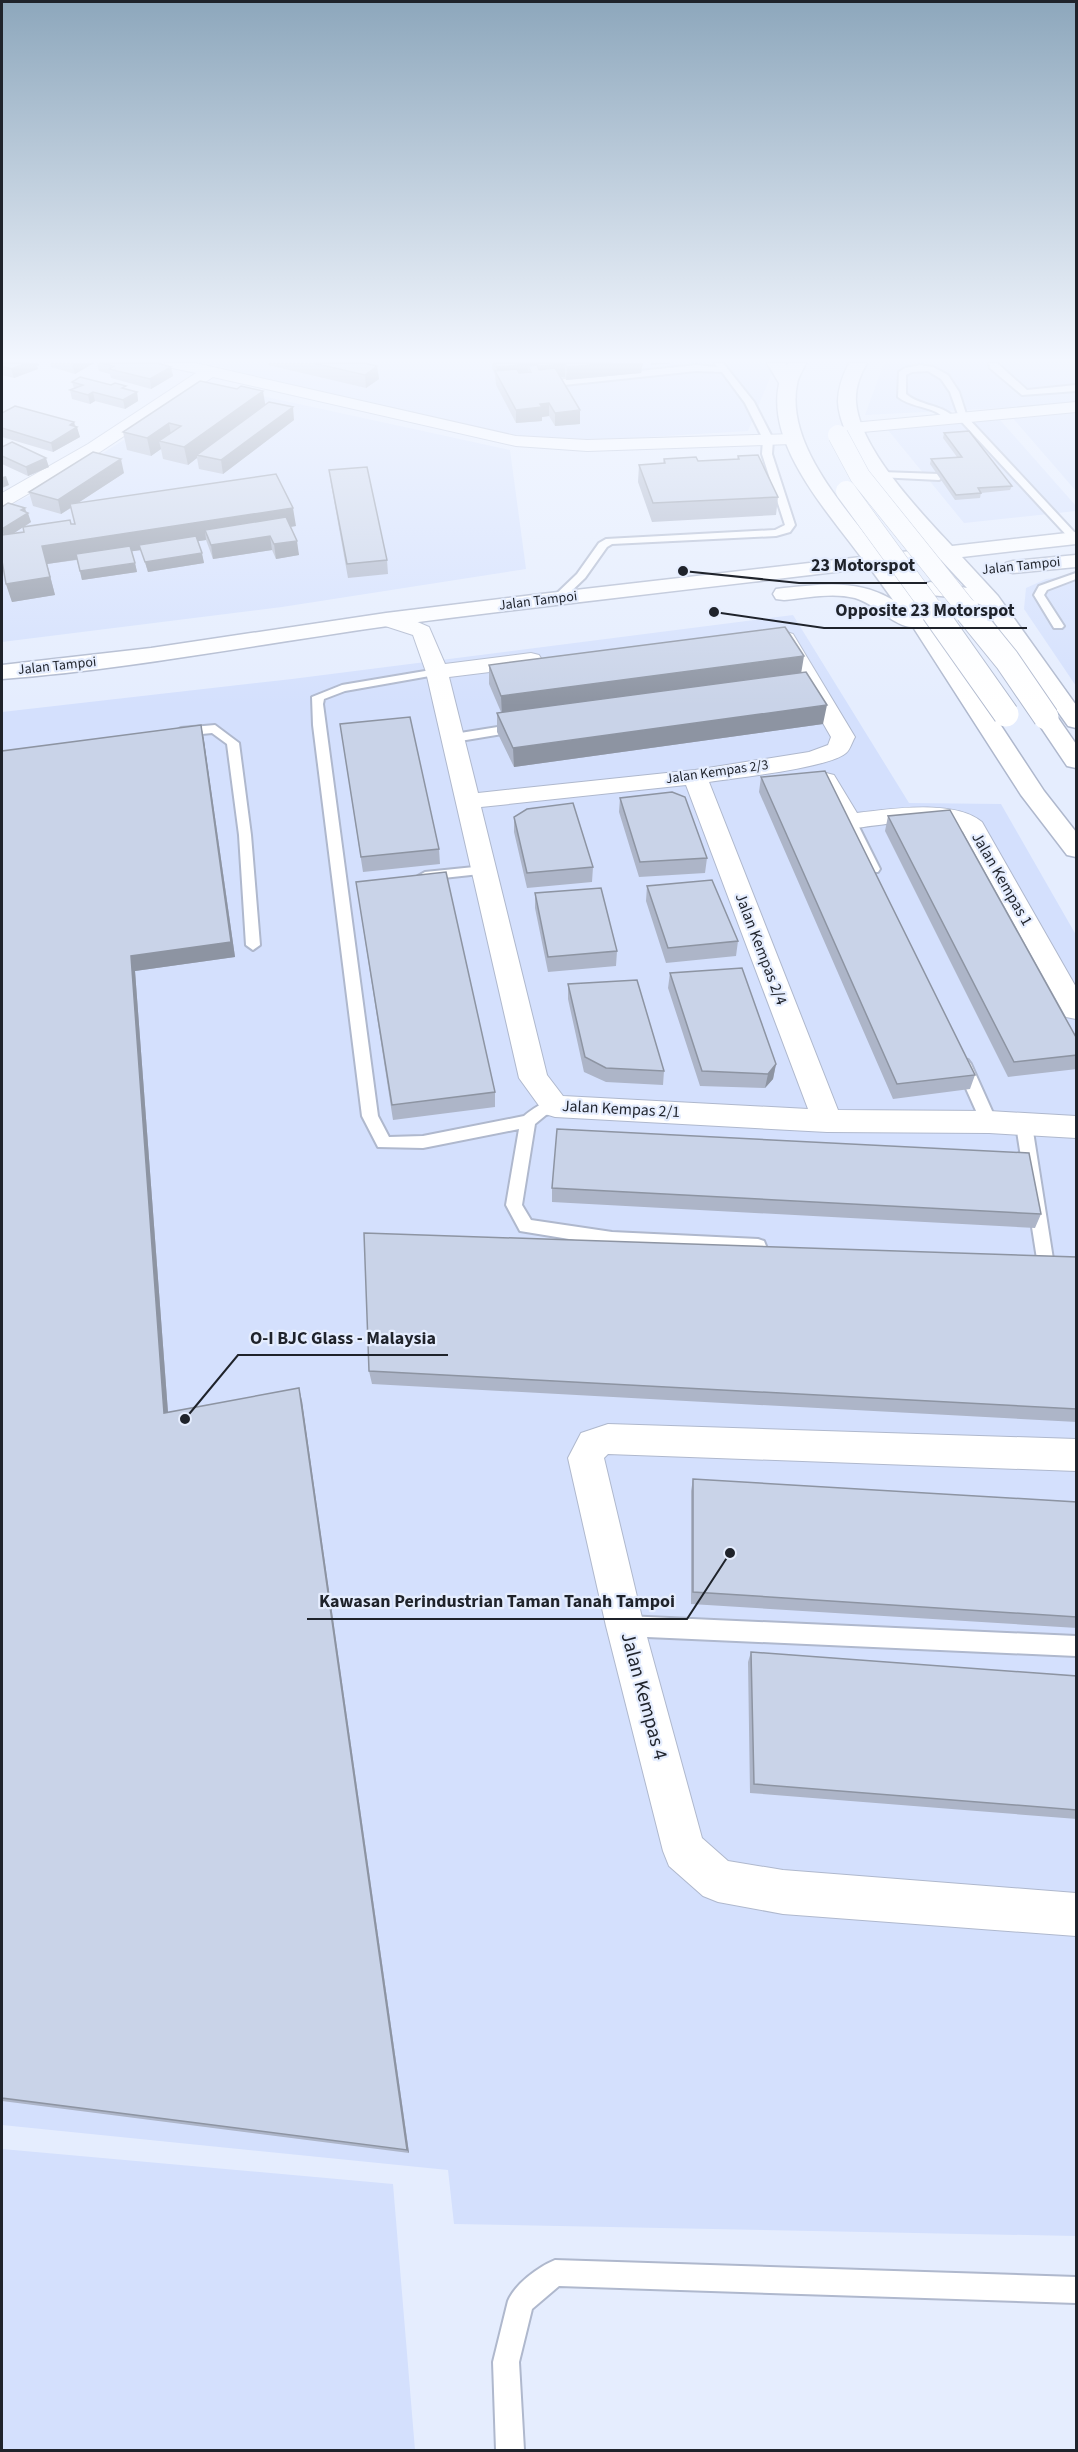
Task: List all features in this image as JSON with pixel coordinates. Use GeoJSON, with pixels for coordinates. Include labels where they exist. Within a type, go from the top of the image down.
{"type":"FeatureCollection","features":[{"type":"Feature","properties":{"kind":"main road"},"geometry":{"type":"LineString","coordinates":[[814,477],[851,531],[929,633],[1034,795],[1077,849]]}},
{"type":"Feature","properties":{"kind":"main road"},"geometry":{"type":"LineString","coordinates":[[838,477],[889,552],[972,663],[1077,822]]}},
{"type":"Feature","properties":{"kind":"main road"},"geometry":{"type":"LineString","coordinates":[[861,477],[1007,660],[1077,761]]}},
{"type":"Feature","properties":{"kind":"main road"},"geometry":{"type":"LineString","coordinates":[[884,478],[922,526],[966,572],[1000,592],[1010,629],[1077,721]]}},
{"type":"Feature","properties":{"kind":"main road"},"geometry":{"type":"LineString","coordinates":[[884,478],[936,521],[956,530],[1004,538],[1071,538]]}},
{"type":"Feature","properties":{"kind":"main road"},"geometry":{"type":"LineString","coordinates":[[851,531],[885,538],[905,536],[922,526]]}},
{"type":"Feature","properties":{"kind":"main road"},"geometry":{"type":"LineString","coordinates":[[645,588],[707,575],[811,562],[841,552],[849,543],[851,531]]}},
{"type":"Feature","properties":{"kind":"main road","name":"Jalan Tampoi"},"geometry":{"type":"LineString","coordinates":[[2,689],[188,667],[422,631],[731,598],[881,571],[948,553],[1071,538]]}},
{"type":"Feature","properties":{"kind":"main road"},"geometry":{"type":"LineString","coordinates":[[907,605],[910,598],[918,592],[930,589],[1000,592],[1039,571],[1077,562]]}},
{"type":"Feature","properties":{"kind":"main road","name":"Jalan Tampoi"},"geometry":{"type":"LineString","coordinates":[[2,672],[151,656],[386,620],[645,588],[881,571],[966,572],[1077,562]]}},
{"type":"Feature","properties":{"kind":"main road"},"geometry":{"type":"LineString","coordinates":[[731,598],[842,590],[859,592],[875,598],[929,633]]}},
{"type":"Feature","properties":{"kind":"street"},"geometry":{"type":"LineString","coordinates":[[2,501],[43,477]]}},
{"type":"Feature","properties":{"kind":"street"},"geometry":{"type":"LineString","coordinates":[[386,620],[406,624],[422,631]]}},
{"type":"Feature","properties":{"kind":"street","name":"Jalan Kempas 2/1"},"geometry":{"type":"LineString","coordinates":[[422,631],[437,672],[454,738],[533,1078],[555,1106],[828,1121],[989,1122],[1077,1127]]}},
{"type":"Feature","properties":{"kind":"street","name":"Jalan Kempas 2/3"},"geometry":{"type":"LineString","coordinates":[[469,801],[695,777],[814,758],[837,749],[843,737],[806,684],[785,639],[770,633],[753,633]]}},
{"type":"Feature","properties":{"kind":"street"},"geometry":{"type":"LineString","coordinates":[[437,672],[555,657]]}},
{"type":"Feature","properties":{"kind":"street"},"geometry":{"type":"LineString","coordinates":[[814,758],[850,821]]}},
{"type":"Feature","properties":{"kind":"street","name":"Jalan Kempas 2/4"},"geometry":{"type":"LineString","coordinates":[[695,777],[828,1121]]}},
{"type":"Feature","properties":{"kind":"street","name":"Jalan Kempas 1"},"geometry":{"type":"LineString","coordinates":[[850,821],[944,816],[963,819],[973,828],[1077,1010]]}},
{"type":"Feature","properties":{"kind":"street","name":"Jalan Kempas 4"},"geometry":{"type":"LineString","coordinates":[[1077,1455],[608,1439],[593,1444],[586,1458],[625,1626],[684,1851],[718,1881],[783,1892],[1077,1915]]}},
{"type":"Feature","properties":{"kind":"lane"},"geometry":{"type":"LineString","coordinates":[[558,598],[588,567],[603,545],[610,541],[786,530],[790,525],[775,477]]}},
{"type":"Feature","properties":{"kind":"lane"},"geometry":{"type":"LineString","coordinates":[[884,478],[916,477]]}},
{"type":"Feature","properties":{"kind":"lane"},"geometry":{"type":"LineString","coordinates":[[1016,477],[1071,538]]}},
{"type":"Feature","properties":{"kind":"lane"},"geometry":{"type":"LineString","coordinates":[[1019,493],[1040,501]]}},
{"type":"Feature","properties":{"kind":"lane"},"geometry":{"type":"LineString","coordinates":[[1058,626],[1039,595],[1043,588],[1077,576]]}},
{"type":"Feature","properties":{"kind":"lane"},"geometry":{"type":"LineString","coordinates":[[437,672],[342,688],[318,697],[316,705],[345,885],[370,1116],[384,1143],[423,1143],[528,1121],[541,1111],[555,1106]]}},
{"type":"Feature","properties":{"kind":"lane"},"geometry":{"type":"LineString","coordinates":[[454,738],[534,725]]}},
{"type":"Feature","properties":{"kind":"lane"},"geometry":{"type":"LineString","coordinates":[[167,734],[215,729],[233,743],[245,835],[253,945]]}},
{"type":"Feature","properties":{"kind":"lane"},"geometry":{"type":"LineString","coordinates":[[850,821],[880,885]]}},
{"type":"Feature","properties":{"kind":"lane"},"geometry":{"type":"LineString","coordinates":[[406,878],[484,870]]}},
{"type":"Feature","properties":{"kind":"lane"},"geometry":{"type":"LineString","coordinates":[[954,1047],[989,1122]]}},
{"type":"Feature","properties":{"kind":"lane"},"geometry":{"type":"LineString","coordinates":[[528,1121],[514,1206],[526,1226],[612,1239],[775,1247]]}},
{"type":"Feature","properties":{"kind":"lane"},"geometry":{"type":"LineString","coordinates":[[1024,1125],[1046,1259]]}},
{"type":"Feature","properties":{"kind":"lane"},"geometry":{"type":"LineString","coordinates":[[625,1626],[1077,1646]]}},
{"type":"Feature","properties":{"kind":"lane"},"geometry":{"type":"LineString","coordinates":[[510,2451],[506,2362],[521,2301],[555,2273],[1077,2290]]}},
{"type":"Feature","properties":{"kind":"shaded area"},"geometry":{"type":"Polygon","coordinates":[[[64,477],[514,477],[526,569],[282,607],[2,642],[2,509],[64,477]]]}},
{"type":"Feature","properties":{"kind":"shaded area"},"geometry":{"type":"Polygon","coordinates":[[[927,477],[1051,477],[1076,506],[1076,511],[964,523],[927,477]]]}},
{"type":"Feature","properties":{"kind":"shaded area"},"geometry":{"type":"Polygon","coordinates":[[[1064,477],[1076,477],[1076,491],[1064,477]]]}},
{"type":"Feature","properties":{"kind":"shaded area"},"geometry":{"type":"Polygon","coordinates":[[[1076,575],[1076,686],[1024,609],[1026,588],[1046,579],[1076,575]]]}},
{"type":"Feature","properties":{"kind":"shaded area"},"geometry":{"type":"Polygon","coordinates":[[[793,615],[909,803],[1001,804],[1076,935],[1076,2236],[454,2224],[448,2170],[2,2125],[2,712],[292,679],[793,615]]]}},
{"type":"Feature","properties":{"kind":"shaded area"},"geometry":{"type":"Polygon","coordinates":[[[2,2149],[393,2184],[415,2450],[2,2450],[2,2149]]]}},
{"type":"Feature","properties":{"kind":"building"},"geometry":{"type":"Polygon","coordinates":[[[52,477],[93,477],[58,500],[29,492],[52,477]]]}},
{"type":"Feature","properties":{"kind":"building"},"geometry":{"type":"Polygon","coordinates":[[[252,477],[278,477],[293,508],[42,546],[50,577],[6,584],[2,561],[2,535],[24,532],[23,527],[70,520],[71,524],[75,524],[70,504],[252,477]]]}},
{"type":"Feature","properties":{"kind":"building"},"geometry":{"type":"Polygon","coordinates":[[[330,477],[369,477],[387,560],[347,564],[330,477]]]}},
{"type":"Feature","properties":{"kind":"building"},"geometry":{"type":"Polygon","coordinates":[[[644,477],[769,477],[778,497],[653,503],[644,477]]]}},
{"type":"Feature","properties":{"kind":"building"},"geometry":{"type":"Polygon","coordinates":[[[944,477],[1005,477],[1012,486],[978,488],[981,493],[956,495],[944,477]]]}},
{"type":"Feature","properties":{"kind":"building"},"geometry":{"type":"Polygon","coordinates":[[[8,503],[25,508],[21,510],[28,513],[2,529],[2,507],[8,503]]]}},
{"type":"Feature","properties":{"kind":"building"},"geometry":{"type":"Polygon","coordinates":[[[286,517],[297,541],[274,544],[270,536],[211,545],[205,530],[286,517]]]}},
{"type":"Feature","properties":{"kind":"building"},"geometry":{"type":"Polygon","coordinates":[[[196,536],[202,553],[145,562],[139,545],[196,536]]]}},
{"type":"Feature","properties":{"kind":"building"},"geometry":{"type":"Polygon","coordinates":[[[130,546],[135,563],[80,571],[76,554],[130,546]]]}},
{"type":"Feature","properties":{"kind":"building"},"geometry":{"type":"Polygon","coordinates":[[[785,627],[804,656],[501,696],[489,665],[785,627]]]}},
{"type":"Feature","properties":{"kind":"building"},"geometry":{"type":"Polygon","coordinates":[[[806,672],[827,705],[513,748],[497,713],[806,672]]]}},
{"type":"Feature","properties":{"kind":"building"},"geometry":{"type":"Polygon","coordinates":[[[410,717],[439,849],[361,857],[340,724],[410,717]]]}},
{"type":"Feature","properties":{"kind":"building"},"geometry":{"type":"Polygon","coordinates":[[[201,725],[231,942],[131,956],[164,1413],[299,1388],[407,2150],[2,2098],[2,751],[201,725]]]}},
{"type":"Feature","properties":{"kind":"building"},"geometry":{"type":"Polygon","coordinates":[[[825,771],[975,1075],[897,1084],[761,777],[825,771]]]}},
{"type":"Feature","properties":{"kind":"building"},"geometry":{"type":"Polygon","coordinates":[[[672,792],[685,797],[707,858],[640,862],[620,798],[672,792]]]}},
{"type":"Feature","properties":{"kind":"building"},"geometry":{"type":"Polygon","coordinates":[[[573,803],[593,867],[527,873],[514,817],[527,809],[573,803]]]}},
{"type":"Feature","properties":{"kind":"building"},"geometry":{"type":"Polygon","coordinates":[[[950,810],[1077,1039],[1077,1055],[1014,1062],[888,816],[950,810]]]}},
{"type":"Feature","properties":{"kind":"building"},"geometry":{"type":"Polygon","coordinates":[[[446,872],[495,1092],[392,1105],[356,882],[446,872]]]}},
{"type":"Feature","properties":{"kind":"building"},"geometry":{"type":"Polygon","coordinates":[[[712,880],[738,941],[668,948],[647,886],[712,880]]]}},
{"type":"Feature","properties":{"kind":"building"},"geometry":{"type":"Polygon","coordinates":[[[601,888],[617,951],[548,957],[535,893],[601,888]]]}},
{"type":"Feature","properties":{"kind":"building"},"geometry":{"type":"Polygon","coordinates":[[[742,968],[776,1064],[768,1074],[702,1071],[670,973],[742,968]]]}},
{"type":"Feature","properties":{"kind":"building"},"geometry":{"type":"Polygon","coordinates":[[[637,980],[664,1071],[606,1068],[585,1057],[568,984],[637,980]]]}},
{"type":"Feature","properties":{"kind":"building"},"geometry":{"type":"Polygon","coordinates":[[[557,1129],[1029,1153],[1041,1214],[552,1188],[557,1129]]]}},
{"type":"Feature","properties":{"kind":"building"},"geometry":{"type":"Polygon","coordinates":[[[364,1233],[1077,1257],[1077,1409],[369,1371],[364,1233]]]}},
{"type":"Feature","properties":{"kind":"building"},"geometry":{"type":"Polygon","coordinates":[[[693,1479],[1077,1502],[1077,1617],[693,1592],[693,1479]]]}},
{"type":"Feature","properties":{"kind":"building"},"geometry":{"type":"Polygon","coordinates":[[[751,1652],[1077,1676],[1077,1810],[754,1784],[751,1652]]]}},
{"type":"Feature","properties":{"kind":"place","name":"23 Motorspot"},"geometry":{"type":"Point","coordinates":[683,571]}},
{"type":"Feature","properties":{"kind":"place","name":"Opposite 23 Motorspot"},"geometry":{"type":"Point","coordinates":[714,612]}},
{"type":"Feature","properties":{"kind":"place","name":"O-I BJC Glass - Malaysia"},"geometry":{"type":"Point","coordinates":[185,1419]}},
{"type":"Feature","properties":{"kind":"place","name":"Kawasan Perindustrian Taman Tanah Tampoi"},"geometry":{"type":"Point","coordinates":[730,1553]}}]}
